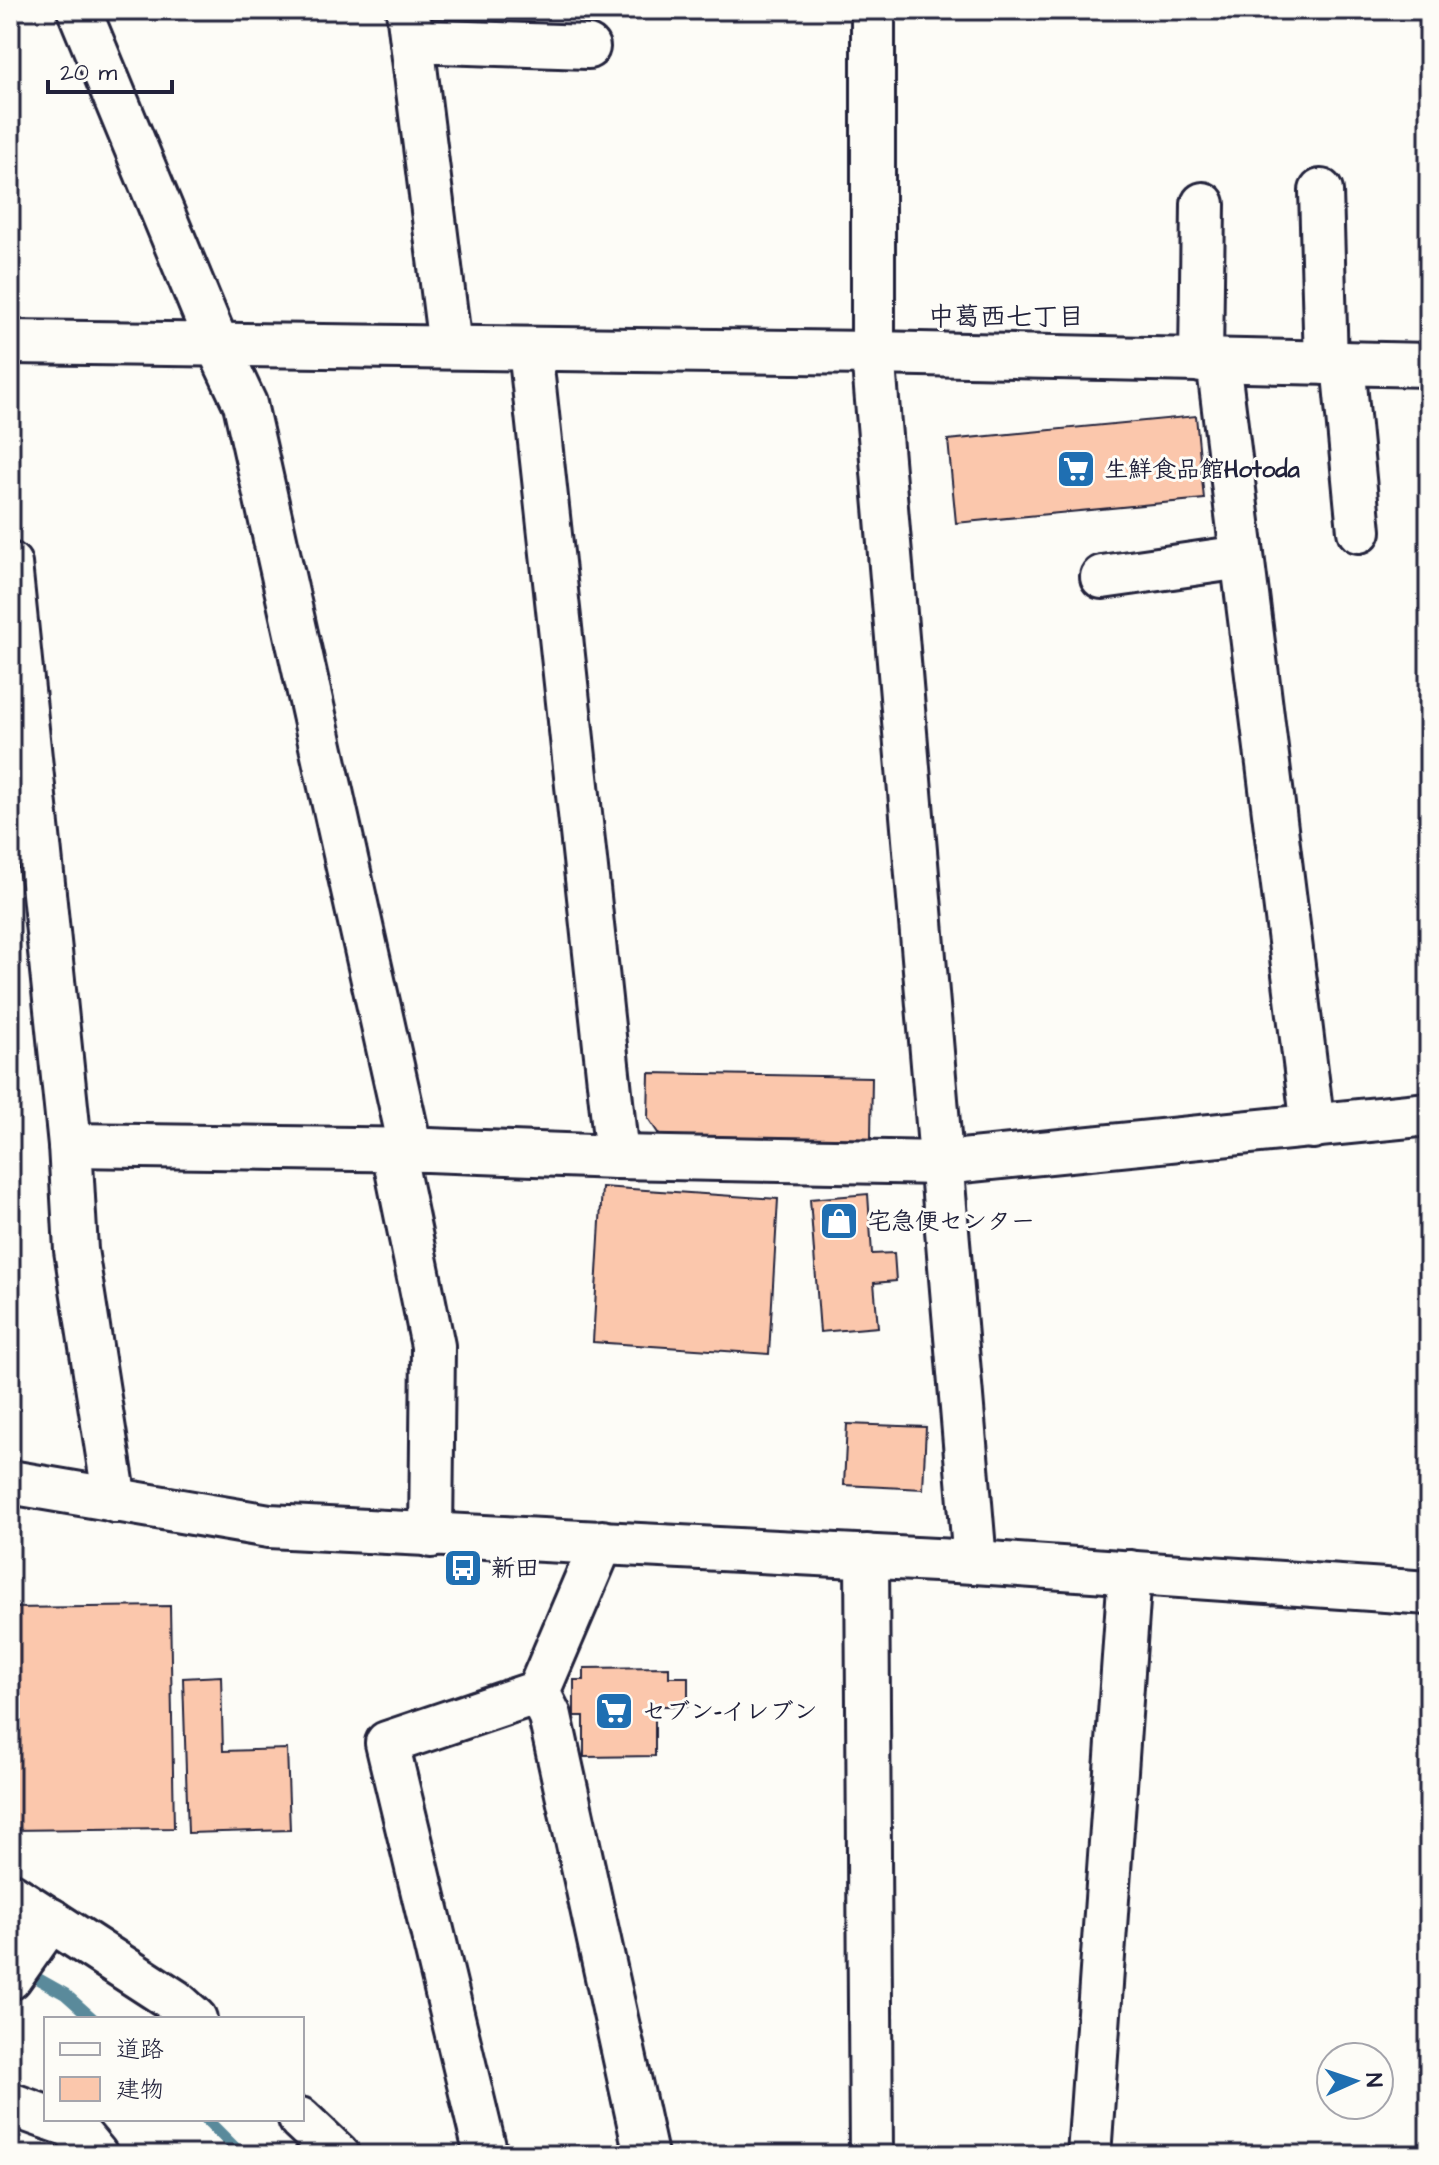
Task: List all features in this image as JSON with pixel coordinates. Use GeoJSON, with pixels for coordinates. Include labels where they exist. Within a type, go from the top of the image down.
{"type":"FeatureCollection","features":[{"type":"Feature","properties":{"kind":"street"},"geometry":{"type":"LineString","coordinates":[[79,10],[217,344],[245,404],[402,1150],[433,1346],[431,1536]]}},
{"type":"Feature","properties":{"kind":"street"},"geometry":{"type":"LineString","coordinates":[[873,10],[873,353],[975,1562]]}},
{"type":"Feature","properties":{"kind":"street"},"geometry":{"type":"LineString","coordinates":[[450,347],[410,26],[588,47]]}},
{"type":"Feature","properties":{"kind":"street"},"geometry":{"type":"LineString","coordinates":[[1321,191],[1334,363],[1359,531]]}},
{"type":"Feature","properties":{"kind":"street"},"geometry":{"type":"LineString","coordinates":[[1203,204],[1210,361],[1242,557],[1313,1127]]}},
{"type":"Feature","properties":{"kind":"street"},"geometry":{"type":"LineString","coordinates":[[10,342],[873,353],[1429,365]]}},
{"type":"Feature","properties":{"kind":"street"},"geometry":{"type":"LineString","coordinates":[[530,349],[617,1157]]}},
{"type":"Feature","properties":{"kind":"street"},"geometry":{"type":"LineString","coordinates":[[1102,577],[1242,557]]}},
{"type":"Feature","properties":{"kind":"street"},"geometry":{"type":"LineString","coordinates":[[10,564],[26,872],[70,1145],[76,1250],[115,1501]]}},
{"type":"Feature","properties":{"kind":"street"},"geometry":{"type":"LineString","coordinates":[[70,1145],[942,1163],[1429,1114]]}},
{"type":"Feature","properties":{"kind":"street"},"geometry":{"type":"LineString","coordinates":[[10,1482],[269,1526],[975,1562],[1429,1593]]}},
{"type":"Feature","properties":{"kind":"street"},"geometry":{"type":"LineString","coordinates":[[486,2155],[387,1743],[538,1692],[602,1542]]}},
{"type":"Feature","properties":{"kind":"street"},"geometry":{"type":"LineString","coordinates":[[867,1556],[871,2155]]}},
{"type":"Feature","properties":{"kind":"street"},"geometry":{"type":"LineString","coordinates":[[1089,2155],[1130,1572]]}},
{"type":"Feature","properties":{"kind":"street"},"geometry":{"type":"LineString","coordinates":[[538,1692],[550,1716],[646,2155]]}},
{"type":"Feature","properties":{"kind":"street"},"geometry":{"type":"LineString","coordinates":[[10,1894],[175,2001],[193,2017]]}},
{"type":"Feature","properties":{"kind":"street"},"geometry":{"type":"LineString","coordinates":[[10,1978],[51,1920]]}},
{"type":"Feature","properties":{"kind":"street"},"geometry":{"type":"LineString","coordinates":[[10,2104],[44,2116]]}},
{"type":"Feature","properties":{"kind":"street"},"geometry":{"type":"LineString","coordinates":[[58,2121],[72,2126],[96,2155]]}},
{"type":"Feature","properties":{"kind":"street"},"geometry":{"type":"LineString","coordinates":[[302,2121],[338,2155]]}},
{"type":"Feature","properties":{"kind":"building","name":"生鮮食品館Hotoda"},"geometry":{"type":"Polygon","coordinates":[[[1196,416],[1204,499],[956,523],[948,440],[1196,416]]]}},
{"type":"Feature","properties":{"kind":"building"},"geometry":{"type":"Polygon","coordinates":[[[649,1073],[872,1077],[871,1139],[660,1136],[648,1118],[649,1073]]]}},
{"type":"Feature","properties":{"kind":"building"},"geometry":{"type":"Polygon","coordinates":[[[602,1187],[778,1199],[769,1354],[593,1342],[602,1187]]]}},
{"type":"Feature","properties":{"kind":"building"},"geometry":{"type":"Polygon","coordinates":[[[868,1194],[872,1254],[894,1253],[896,1281],[874,1283],[878,1327],[820,1332],[810,1199],[868,1194]]]}},
{"type":"Feature","properties":{"kind":"building"},"geometry":{"type":"Polygon","coordinates":[[[847,1424],[926,1427],[923,1489],[844,1485],[847,1424]]]}},
{"type":"Feature","properties":{"kind":"building"},"geometry":{"type":"Polygon","coordinates":[[[170,1606],[174,1828],[10,1830],[10,1608],[170,1606]]]}},
{"type":"Feature","properties":{"kind":"building","name":"セブン-イレブン"},"geometry":{"type":"Polygon","coordinates":[[[669,1667],[669,1677],[688,1677],[688,1706],[655,1706],[655,1756],[584,1757],[584,1716],[574,1716],[574,1680],[584,1680],[584,1668],[669,1667]]]}},
{"type":"Feature","properties":{"kind":"building"},"geometry":{"type":"Polygon","coordinates":[[[221,1676],[223,1751],[287,1749],[290,1830],[188,1833],[183,1678],[221,1676]]]}},
{"type":"Feature","properties":{"kind":"waterway"},"geometry":{"type":"LineString","coordinates":[[24,1971],[65,1994],[91,2017]]}},
{"type":"Feature","properties":{"kind":"waterway"},"geometry":{"type":"LineString","coordinates":[[208,2121],[242,2155]]}},
{"type":"Feature","properties":{"kind":"place","name":"生鮮食品館Hotoda"},"geometry":{"type":"Point","coordinates":[1076,469]}},
{"type":"Feature","properties":{"kind":"place","name":"宅急便センター"},"geometry":{"type":"Point","coordinates":[839,1221]}},
{"type":"Feature","properties":{"kind":"place","name":"新田"},"geometry":{"type":"Point","coordinates":[463,1568]}},
{"type":"Feature","properties":{"kind":"place","name":"セブン-イレブン"},"geometry":{"type":"Point","coordinates":[614,1711]}},
{"type":"Feature","properties":{"kind":"district","name":"中葛西七丁目"},"geometry":{"type":"Point","coordinates":[1006,316]}}]}
